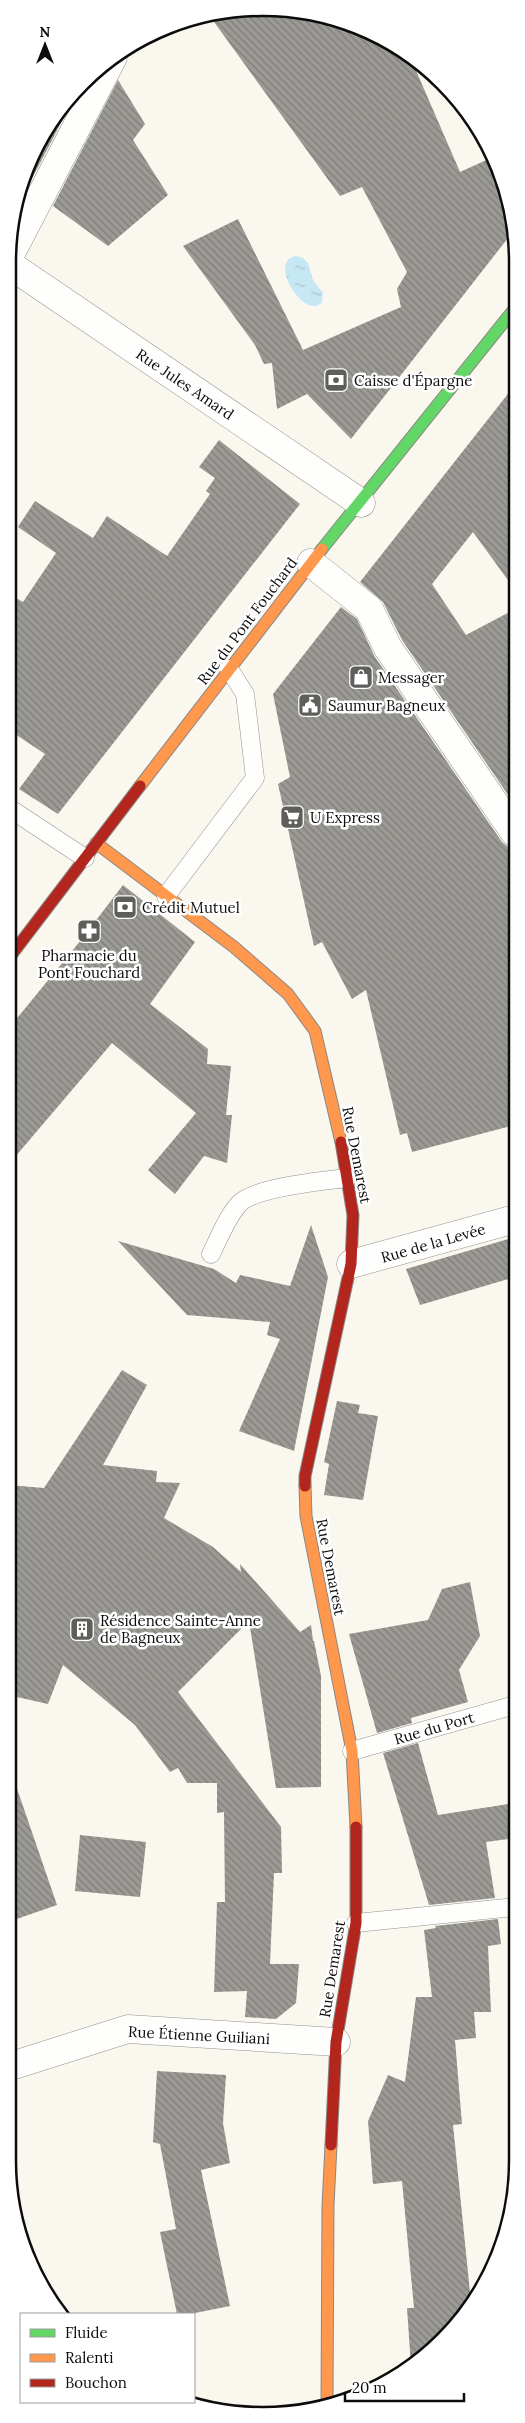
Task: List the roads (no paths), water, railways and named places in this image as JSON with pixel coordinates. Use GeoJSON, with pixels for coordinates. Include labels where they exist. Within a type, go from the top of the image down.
{"type":"FeatureCollection","features":[{"type":"Feature","properties":{"kind":"street"},"geometry":{"type":"LineString","coordinates":[[17,241],[104,74]]}},
{"type":"Feature","properties":{"kind":"street","name":"Rue Jules Amard"},"geometry":{"type":"LineString","coordinates":[[16,269],[361,503]]}},
{"type":"Feature","properties":{"kind":"street","name":"Rue du Pont Fouchard"},"geometry":{"type":"LineString","coordinates":[[16,949],[310,563],[361,503],[509,316]]}},
{"type":"Feature","properties":{"kind":"street"},"geometry":{"type":"LineString","coordinates":[[310,563],[369,609],[388,648],[509,824]]}},
{"type":"Feature","properties":{"kind":"street","name":"Rue Demarest"},"geometry":{"type":"LineString","coordinates":[[96,843],[234,947],[288,994],[315,1031],[348,1178],[353,1215],[351,1264],[305,1476],[306,1516],[352,1751],[356,1820],[356,1923],[336,2042],[328,2206],[327,2398]]}},
{"type":"Feature","properties":{"kind":"street","name":"Rue de la Levée"},"geometry":{"type":"LineString","coordinates":[[351,1264],[509,1221]]}},
{"type":"Feature","properties":{"kind":"street","name":"Rue Étienne Guiliani"},"geometry":{"type":"LineString","coordinates":[[16,2064],[128,2029],[336,2042]]}},
{"type":"Feature","properties":{"kind":"lane"},"geometry":{"type":"LineString","coordinates":[[166,896],[255,778],[245,694],[229,669]]}},
{"type":"Feature","properties":{"kind":"lane"},"geometry":{"type":"LineString","coordinates":[[16,813],[85,858]]}},
{"type":"Feature","properties":{"kind":"lane"},"geometry":{"type":"LineString","coordinates":[[210,1254],[240,1203],[256,1193],[348,1178]]}},
{"type":"Feature","properties":{"kind":"lane","name":"Rue du Port"},"geometry":{"type":"LineString","coordinates":[[352,1751],[509,1707]]}},
{"type":"Feature","properties":{"kind":"lane"},"geometry":{"type":"LineString","coordinates":[[356,1923],[509,1908]]}},
{"type":"Feature","properties":{"kind":"water"},"geometry":{"type":"Polygon","coordinates":[[[296,256],[303,258],[308,263],[313,280],[323,293],[322,302],[315,306],[307,304],[299,298],[287,278],[285,268],[288,260],[296,256]]]}},
{"type":"Feature","properties":{"kind":"place","name":"Caisse d'Épargne"},"geometry":{"type":"Point","coordinates":[336,380]}},
{"type":"Feature","properties":{"kind":"place","name":"Messager"},"geometry":{"type":"Point","coordinates":[361,677]}},
{"type":"Feature","properties":{"kind":"place","name":"Saumur Bagneux"},"geometry":{"type":"Point","coordinates":[310,705]}},
{"type":"Feature","properties":{"kind":"place","name":"U Express"},"geometry":{"type":"Point","coordinates":[292,817]}},
{"type":"Feature","properties":{"kind":"place","name":"Crédit Mutuel"},"geometry":{"type":"Point","coordinates":[125,907]}},
{"type":"Feature","properties":{"kind":"place","name":"Pharmacie du Pont Fouchard"},"geometry":{"type":"Point","coordinates":[89,931]}},
{"type":"Feature","properties":{"kind":"place","name":"Résidence Sainte-Anne de Bagneux"},"geometry":{"type":"Point","coordinates":[82,1629]}}]}
